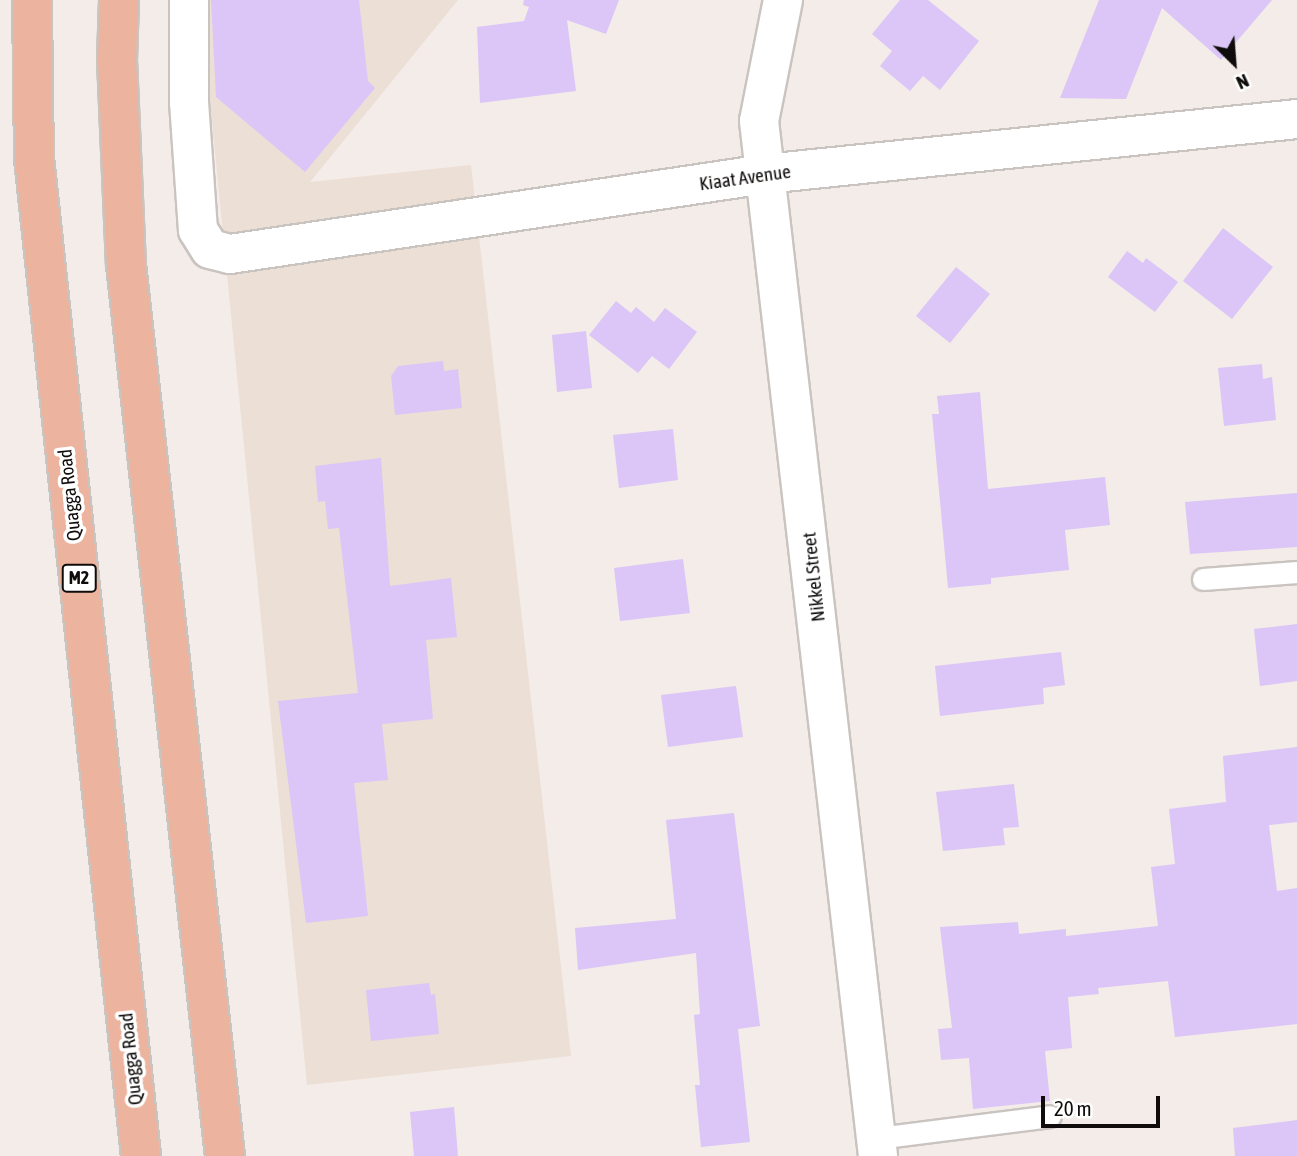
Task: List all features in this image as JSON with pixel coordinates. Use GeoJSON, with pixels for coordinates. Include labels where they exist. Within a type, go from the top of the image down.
{"type":"FeatureCollection","features":[{"type":"Feature","properties":{"kind":"main road","name":"Quagga Road"},"geometry":{"type":"LineString","coordinates":[[32,0],[34,158],[141,1156]]}},
{"type":"Feature","properties":{"kind":"main road"},"geometry":{"type":"LineString","coordinates":[[119,0],[117,60],[126,264],[225,1156]]}},
{"type":"Feature","properties":{"kind":"street","name":"Kiaat Avenue"},"geometry":{"type":"LineString","coordinates":[[189,0],[191,147],[201,238],[218,253],[257,252],[765,174],[1297,119]]}},
{"type":"Feature","properties":{"kind":"street","name":"Nikkel Street"},"geometry":{"type":"LineString","coordinates":[[783,0],[760,96],[765,174],[878,1147]]}},
{"type":"Feature","properties":{"kind":"lane"},"geometry":{"type":"LineString","coordinates":[[1203,579],[1297,572]]}},
{"type":"Feature","properties":{"kind":"lane"},"geometry":{"type":"LineString","coordinates":[[878,1147],[1049,1116]]}},
{"type":"Feature","properties":{"kind":"shaded area"},"geometry":{"type":"Polygon","coordinates":[[[200,0],[458,0],[310,182],[471,165],[571,1056],[307,1085],[200,0]]]}},
{"type":"Feature","properties":{"kind":"building"},"geometry":{"type":"Polygon","coordinates":[[[211,0],[359,0],[368,81],[375,88],[305,172],[216,97],[211,0]]]}},
{"type":"Feature","properties":{"kind":"building"},"geometry":{"type":"Polygon","coordinates":[[[524,0],[619,0],[606,34],[567,20],[576,91],[480,103],[477,27],[524,21],[529,7],[523,5],[524,0]]]}},
{"type":"Feature","properties":{"kind":"building"},"geometry":{"type":"Polygon","coordinates":[[[900,0],[928,0],[979,41],[940,90],[923,76],[910,91],[880,66],[892,51],[872,34],[900,0]]]}},
{"type":"Feature","properties":{"kind":"building"},"geometry":{"type":"Polygon","coordinates":[[[1099,0],[1272,0],[1221,60],[1162,8],[1126,99],[1060,98],[1099,0]]]}},
{"type":"Feature","properties":{"kind":"building"},"geometry":{"type":"Polygon","coordinates":[[[1223,228],[1273,267],[1232,319],[1183,281],[1223,228]]]}},
{"type":"Feature","properties":{"kind":"building"},"geometry":{"type":"Polygon","coordinates":[[[1127,251],[1143,263],[1146,258],[1178,282],[1155,312],[1108,277],[1127,251]]]}},
{"type":"Feature","properties":{"kind":"building"},"geometry":{"type":"Polygon","coordinates":[[[956,267],[990,294],[950,343],[916,316],[956,267]]]}},
{"type":"Feature","properties":{"kind":"building"},"geometry":{"type":"Polygon","coordinates":[[[616,301],[631,313],[636,307],[654,322],[665,308],[697,332],[669,369],[652,356],[638,373],[589,335],[616,301]]]}},
{"type":"Feature","properties":{"kind":"building"},"geometry":{"type":"Polygon","coordinates":[[[586,331],[592,388],[557,392],[552,335],[586,331]]]}},
{"type":"Feature","properties":{"kind":"building"},"geometry":{"type":"Polygon","coordinates":[[[443,361],[444,371],[458,369],[462,408],[395,415],[391,376],[398,366],[443,361]]]}},
{"type":"Feature","properties":{"kind":"building"},"geometry":{"type":"Polygon","coordinates":[[[1262,364],[1263,379],[1272,377],[1276,420],[1224,426],[1218,368],[1262,364]]]}},
{"type":"Feature","properties":{"kind":"building"},"geometry":{"type":"Polygon","coordinates":[[[980,392],[988,489],[1105,477],[1110,525],[1065,530],[1069,570],[991,578],[991,584],[948,588],[932,414],[939,414],[937,396],[980,392]]]}},
{"type":"Feature","properties":{"kind":"building"},"geometry":{"type":"Polygon","coordinates":[[[673,429],[678,480],[619,488],[613,435],[673,429]]]}},
{"type":"Feature","properties":{"kind":"building"},"geometry":{"type":"Polygon","coordinates":[[[381,458],[390,586],[451,578],[457,637],[426,640],[433,719],[382,724],[388,780],[354,783],[368,916],[306,923],[278,701],[358,693],[339,528],[328,529],[325,501],[318,502],[315,466],[381,458]]]}},
{"type":"Feature","properties":{"kind":"building"},"geometry":{"type":"Polygon","coordinates":[[[1297,493],[1297,547],[1190,554],[1185,502],[1297,493]]]}},
{"type":"Feature","properties":{"kind":"building"},"geometry":{"type":"Polygon","coordinates":[[[683,559],[690,613],[620,621],[614,568],[683,559]]]}},
{"type":"Feature","properties":{"kind":"building"},"geometry":{"type":"Polygon","coordinates":[[[1297,624],[1297,681],[1260,686],[1254,629],[1297,624]]]}},
{"type":"Feature","properties":{"kind":"building"},"geometry":{"type":"Polygon","coordinates":[[[1061,652],[1065,685],[1043,688],[1044,704],[940,716],[935,666],[1061,652]]]}},
{"type":"Feature","properties":{"kind":"building"},"geometry":{"type":"Polygon","coordinates":[[[736,686],[743,737],[668,747],[661,695],[736,686]]]}},
{"type":"Feature","properties":{"kind":"building"},"geometry":{"type":"Polygon","coordinates":[[[1297,747],[1297,822],[1269,825],[1277,891],[1297,888],[1297,1024],[1175,1037],[1168,981],[1098,988],[1099,994],[1068,997],[1072,1048],[1045,1051],[1050,1101],[973,1109],[969,1058],[941,1060],[938,1029],[952,1028],[940,927],[1018,922],[1019,934],[1066,929],[1066,936],[1158,926],[1151,867],[1175,864],[1169,809],[1226,802],[1223,756],[1297,747]]]}},
{"type":"Feature","properties":{"kind":"building"},"geometry":{"type":"Polygon","coordinates":[[[1014,784],[1019,827],[1003,828],[1005,845],[943,851],[936,792],[1014,784]]]}},
{"type":"Feature","properties":{"kind":"building"},"geometry":{"type":"Polygon","coordinates":[[[734,813],[760,1026],[738,1029],[750,1142],[701,1147],[695,1085],[700,1085],[694,1015],[700,1014],[696,953],[578,970],[575,928],[676,919],[666,820],[734,813]]]}},
{"type":"Feature","properties":{"kind":"building"},"geometry":{"type":"Polygon","coordinates":[[[429,983],[431,995],[435,994],[439,1034],[371,1041],[366,990],[429,983]]]}},
{"type":"Feature","properties":{"kind":"building"},"geometry":{"type":"Polygon","coordinates":[[[454,1107],[458,1156],[414,1156],[410,1112],[454,1107]]]}},
{"type":"Feature","properties":{"kind":"building"},"geometry":{"type":"Polygon","coordinates":[[[1297,1120],[1297,1156],[1235,1156],[1233,1128],[1297,1120]]]}}]}
